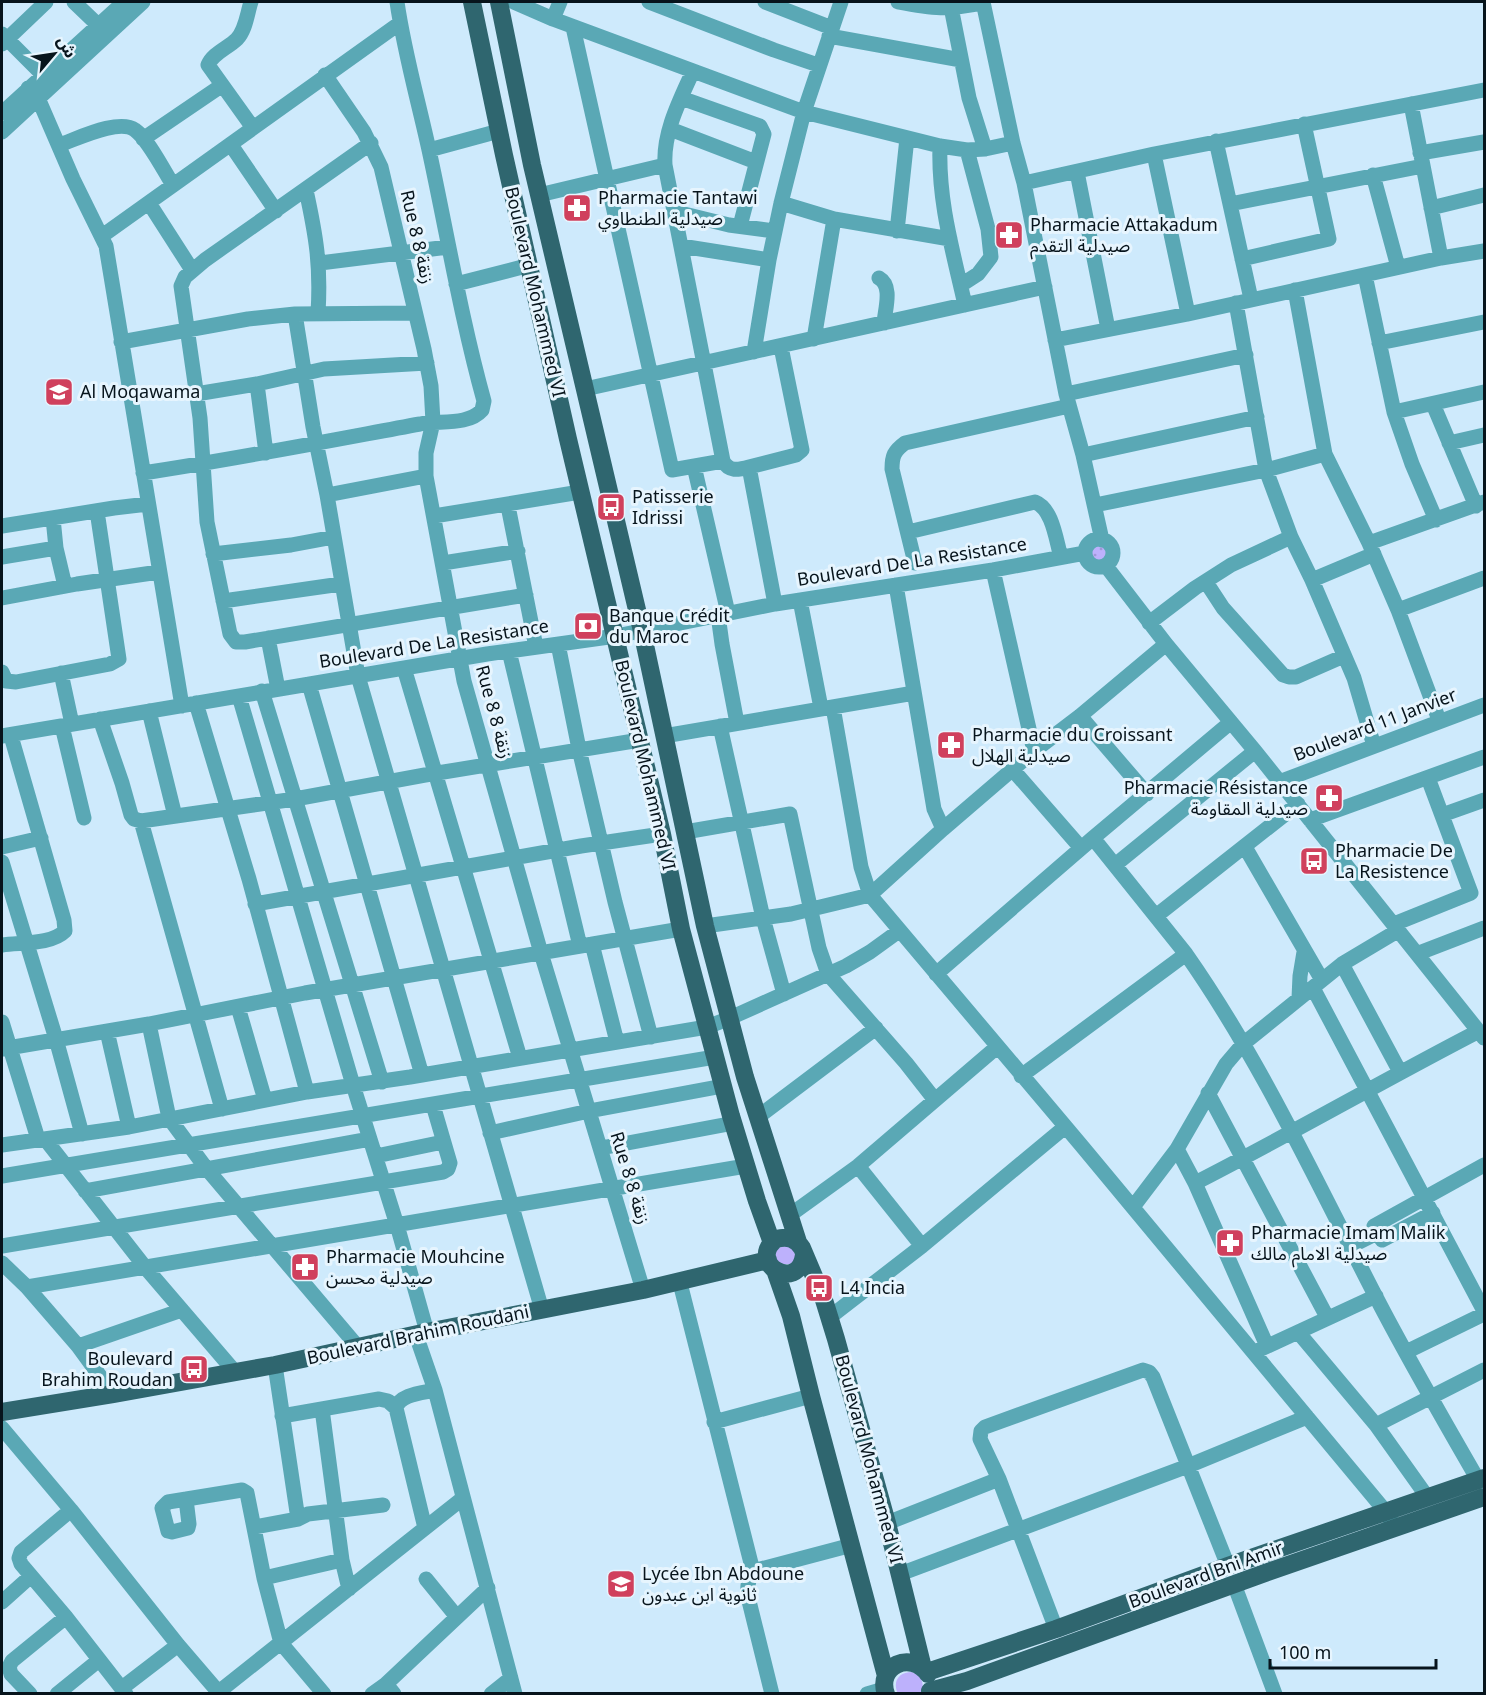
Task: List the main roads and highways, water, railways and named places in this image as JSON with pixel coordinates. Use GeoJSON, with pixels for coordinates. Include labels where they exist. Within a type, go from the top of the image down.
{"type":"FeatureCollection","features":[{"type":"Feature","properties":{"kind":"main road","name":"Boulevard Mohammed VI"},"geometry":{"type":"LineString","coordinates":[[472,2],[498,131],[580,492],[662,834],[681,929],[771,1258],[791,1316],[852,1545],[881,1688]]}},
{"type":"Feature","properties":{"kind":"main road","name":"Boulevard Mohammed VI"},"geometry":{"type":"LineString","coordinates":[[509,3],[539,195],[642,631],[705,926],[778,1183],[801,1248],[830,1317],[925,1670],[930,1678],[930,1692]]}},
{"type":"Feature","properties":{"kind":"main road"},"geometry":{"type":"LineString","coordinates":[[788,1237],[801,1248],[803,1261],[796,1270],[786,1274],[771,1258],[776,1239],[788,1237]]}},
{"type":"Feature","properties":{"kind":"main road","name":"Boulevard Brahim Roudani"},"geometry":{"type":"LineString","coordinates":[[2,1412],[275,1365],[680,1283],[771,1258]]}},
{"type":"Feature","properties":{"kind":"main road","name":"Boulevard Brahim Roudani"},"geometry":{"type":"LineString","coordinates":[[2,1426],[66,1401]]}},
{"type":"Feature","properties":{"kind":"main road","name":"Boulevard Bni Amir"},"geometry":{"type":"LineString","coordinates":[[925,1670],[1056,1629],[1228,1566],[1428,1498],[1482,1485]]}},
{"type":"Feature","properties":{"kind":"main road","name":"Boulevard Bni Amir"},"geometry":{"type":"LineString","coordinates":[[930,1692],[967,1681],[1234,1584],[1395,1529],[1482,1485]]}},
{"type":"Feature","properties":{"kind":"main road"},"geometry":{"type":"LineString","coordinates":[[881,1688],[889,1671],[899,1663],[912,1662],[925,1670]]}},
{"type":"Feature","properties":{"kind":"place","name":"Pharmacie Tantawi صيدلية الطنطاوي"},"geometry":{"type":"Point","coordinates":[577,208]}},
{"type":"Feature","properties":{"kind":"place","name":"Pharmacie Attakadum صيدلية التقدم"},"geometry":{"type":"Point","coordinates":[1009,235]}},
{"type":"Feature","properties":{"kind":"place","name":"Al Moqawama"},"geometry":{"type":"Point","coordinates":[59,392]}},
{"type":"Feature","properties":{"kind":"place","name":"Patisserie Idrissi"},"geometry":{"type":"Point","coordinates":[611,507]}},
{"type":"Feature","properties":{"kind":"place","name":"Banque Crédit du Maroc"},"geometry":{"type":"Point","coordinates":[588,626]}},
{"type":"Feature","properties":{"kind":"place","name":"Pharmacie du Croissant صيدلية الهلال"},"geometry":{"type":"Point","coordinates":[951,745]}},
{"type":"Feature","properties":{"kind":"place","name":"Pharmacie Résistance صيدلية المقاومة"},"geometry":{"type":"Point","coordinates":[1329,798]}},
{"type":"Feature","properties":{"kind":"place","name":"Pharmacie De La Resistence"},"geometry":{"type":"Point","coordinates":[1314,861]}},
{"type":"Feature","properties":{"kind":"place","name":"Pharmacie Imam Malik صيدلية الامام مالك"},"geometry":{"type":"Point","coordinates":[1230,1243]}},
{"type":"Feature","properties":{"kind":"place","name":"Pharmacie Mouhcine صيدلية محسن"},"geometry":{"type":"Point","coordinates":[305,1267]}},
{"type":"Feature","properties":{"kind":"place","name":"L4 Incia"},"geometry":{"type":"Point","coordinates":[819,1288]}},
{"type":"Feature","properties":{"kind":"place","name":"Boulevard Brahim Roudan"},"geometry":{"type":"Point","coordinates":[194,1369]}},
{"type":"Feature","properties":{"kind":"place","name":"Lycée Ibn Abdoune ثانوية ابن عبدون"},"geometry":{"type":"Point","coordinates":[621,1584]}}]}
